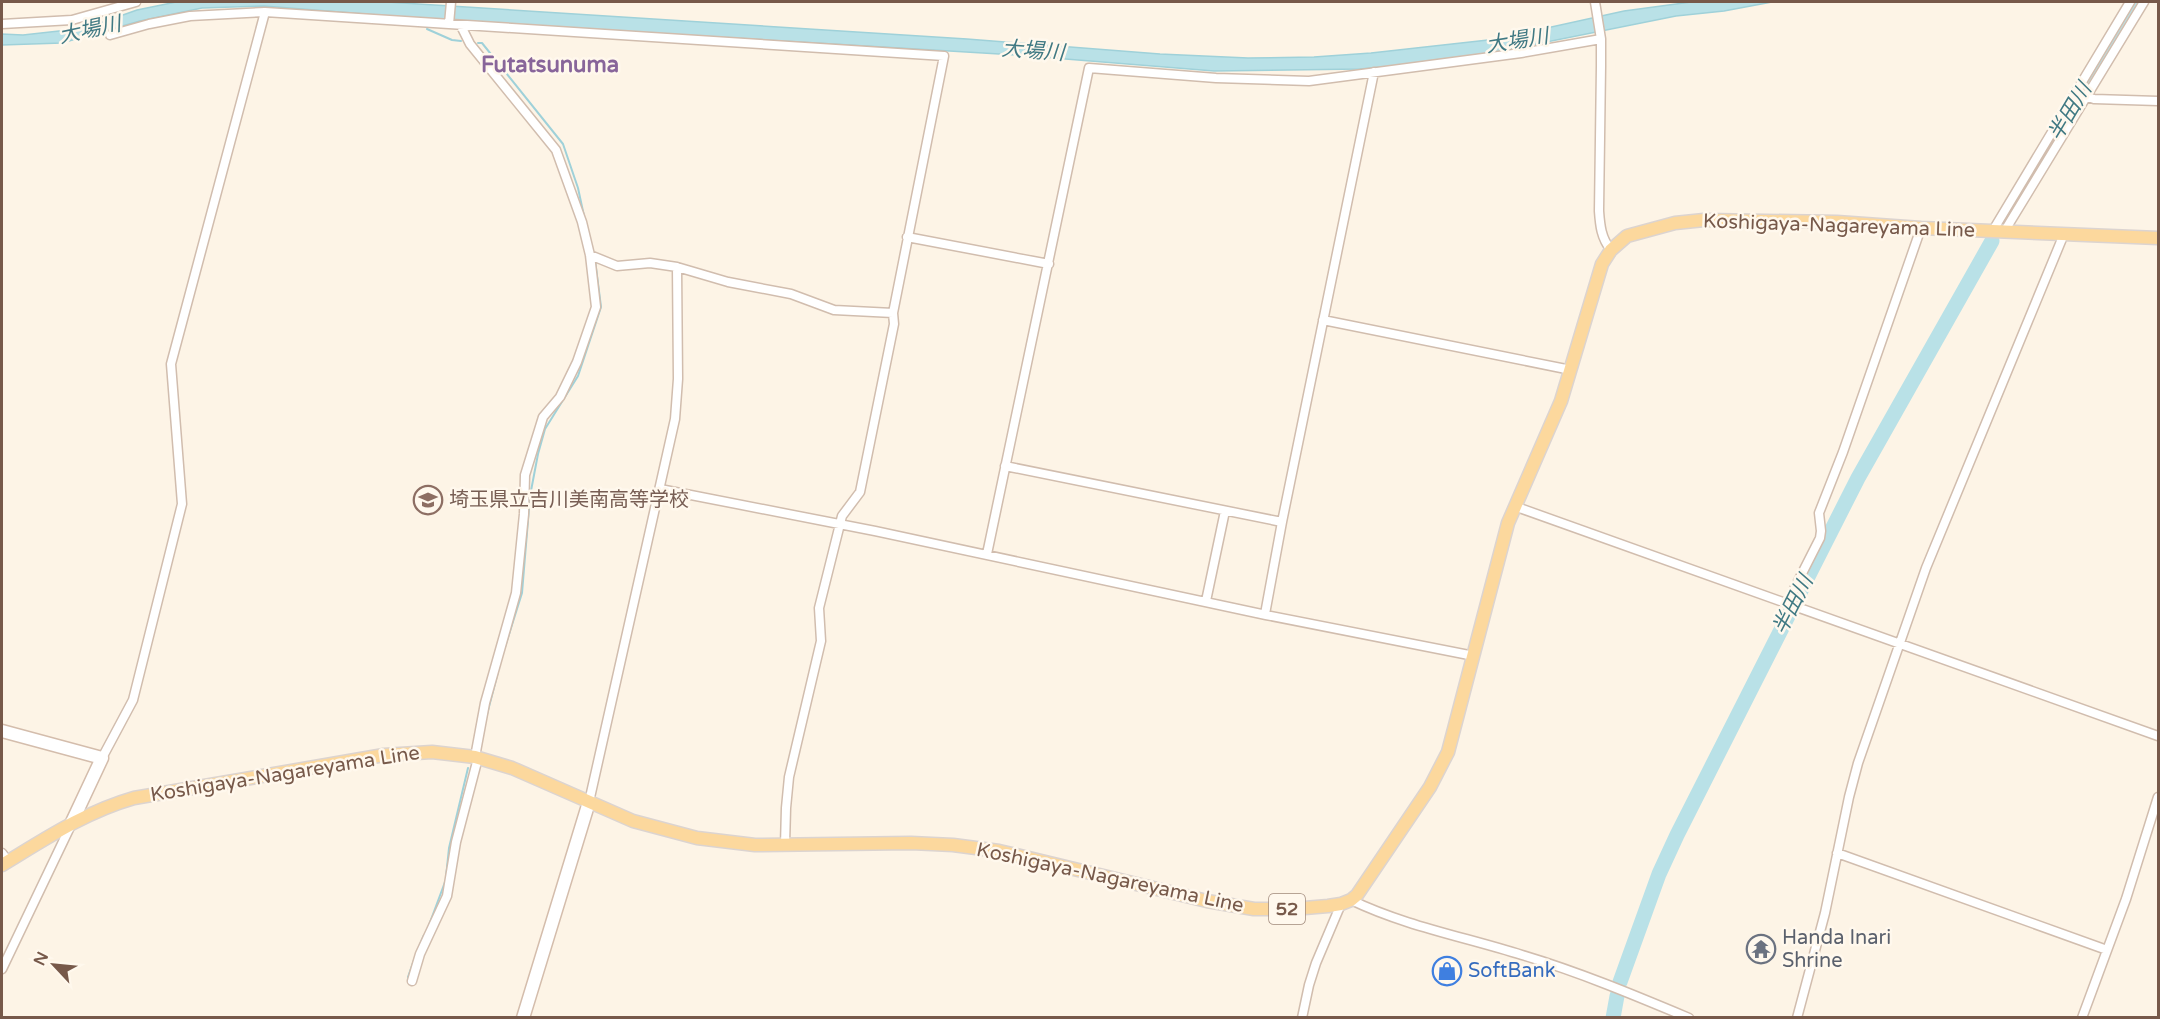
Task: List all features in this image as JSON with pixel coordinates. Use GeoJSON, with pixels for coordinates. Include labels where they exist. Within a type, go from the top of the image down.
{"type":"FeatureCollection","features":[{"type":"Feature","properties":{"kind":"main road","name":"Koshigaya-Nagareyama Line"},"geometry":{"type":"LineString","coordinates":[[4,860],[72,822],[110,805],[134,798],[362,758],[413,752],[476,758],[527,774],[633,820],[698,838],[756,845],[911,843],[953,845],[999,851],[1241,908],[1293,909],[1346,902],[1424,796],[1443,765],[1453,738],[1498,558],[1514,506],[1557,410],[1571,370],[1597,276],[1611,250],[1621,240],[1640,231],[1691,221],[1837,222],[1998,232],[2158,238]]}},
{"type":"Feature","properties":{"kind":"street"},"geometry":{"type":"LineString","coordinates":[[2,24],[72,20],[136,2]]}},
{"type":"Feature","properties":{"kind":"street"},"geometry":{"type":"LineString","coordinates":[[449,23],[451,2]]}},
{"type":"Feature","properties":{"kind":"street"},"geometry":{"type":"LineString","coordinates":[[1595,2],[1600,36],[1599,211],[1601,232],[1605,243],[1611,250]]}},
{"type":"Feature","properties":{"kind":"street"},"geometry":{"type":"LineString","coordinates":[[1998,232],[2080,95],[2130,2]]}},
{"type":"Feature","properties":{"kind":"street"},"geometry":{"type":"LineString","coordinates":[[2080,95],[2144,2]]}},
{"type":"Feature","properties":{"kind":"street"},"geometry":{"type":"LineString","coordinates":[[2,969],[102,758],[133,700],[182,504],[171,364],[264,12]]}},
{"type":"Feature","properties":{"kind":"street"},"geometry":{"type":"LineString","coordinates":[[110,34],[190,16],[264,12],[944,56],[860,492],[842,516],[839,524],[819,608],[821,641],[789,777],[785,845]]}},
{"type":"Feature","properties":{"kind":"street"},"geometry":{"type":"LineString","coordinates":[[412,981],[420,954],[447,896],[485,703],[516,593],[524,514],[525,475],[543,417],[560,397],[577,362],[596,307],[591,255],[582,222],[556,150],[470,44],[461,26]]}},
{"type":"Feature","properties":{"kind":"street"},"geometry":{"type":"LineString","coordinates":[[987,554],[1089,68],[1216,78],[1309,81],[1521,53],[1600,36]]}},
{"type":"Feature","properties":{"kind":"street"},"geometry":{"type":"LineString","coordinates":[[1265,614],[1374,72]]}},
{"type":"Feature","properties":{"kind":"street"},"geometry":{"type":"LineString","coordinates":[[2080,95],[2158,101]]}},
{"type":"Feature","properties":{"kind":"street"},"geometry":{"type":"LineString","coordinates":[[1791,604],[1820,538],[1819,513],[1843,452],[1921,228]]}},
{"type":"Feature","properties":{"kind":"street"},"geometry":{"type":"LineString","coordinates":[[1797,1017],[1825,913],[1858,763],[1946,516],[2064,234]]}},
{"type":"Feature","properties":{"kind":"street"},"geometry":{"type":"LineString","coordinates":[[908,237],[1049,264]]}},
{"type":"Feature","properties":{"kind":"street"},"geometry":{"type":"LineString","coordinates":[[591,255],[617,266],[650,263],[677,267],[728,282],[791,294],[834,310],[893,313]]}},
{"type":"Feature","properties":{"kind":"street"},"geometry":{"type":"LineString","coordinates":[[523,1017],[589,802],[675,419],[678,379],[677,267]]}},
{"type":"Feature","properties":{"kind":"street"},"geometry":{"type":"LineString","coordinates":[[1323,320],[1571,370]]}},
{"type":"Feature","properties":{"kind":"street"},"geometry":{"type":"LineString","coordinates":[[1005,466],[1282,522]]}},
{"type":"Feature","properties":{"kind":"street"},"geometry":{"type":"LineString","coordinates":[[660,489],[987,554],[1474,656]]}},
{"type":"Feature","properties":{"kind":"street"},"geometry":{"type":"LineString","coordinates":[[1514,506],[2158,736]]}},
{"type":"Feature","properties":{"kind":"street"},"geometry":{"type":"LineString","coordinates":[[1206,601],[1225,511]]}},
{"type":"Feature","properties":{"kind":"street"},"geometry":{"type":"LineString","coordinates":[[2,731],[102,758]]}},
{"type":"Feature","properties":{"kind":"street"},"geometry":{"type":"LineString","coordinates":[[2082,1017],[2158,797]]}},
{"type":"Feature","properties":{"kind":"street"},"geometry":{"type":"LineString","coordinates":[[1838,853],[2107,950]]}},
{"type":"Feature","properties":{"kind":"street"},"geometry":{"type":"LineString","coordinates":[[1302,1017],[1316,963],[1346,902],[1522,955],[1689,1017]]}},
{"type":"Feature","properties":{"kind":"water","name":"大場川"},"geometry":{"type":"Polygon","coordinates":[[[176,2],[387,2],[1248,58],[1371,53],[1497,39],[1624,11],[1691,2],[1772,2],[1724,11],[1676,16],[1451,61],[1360,69],[1214,71],[1016,55],[467,22],[264,6],[202,8],[140,21],[62,43],[2,45],[2,34],[23,35],[86,28],[137,10],[176,2]]]}},
{"type":"Feature","properties":{"kind":"waterway","name":"半田川"},"geometry":{"type":"LineString","coordinates":[[2003,222],[2137,2]]}},
{"type":"Feature","properties":{"kind":"waterway"},"geometry":{"type":"LineString","coordinates":[[427,29],[452,40],[461,41]]}},
{"type":"Feature","properties":{"kind":"waterway"},"geometry":{"type":"LineString","coordinates":[[478,43],[482,43],[563,144],[578,188],[584,216]]}},
{"type":"Feature","properties":{"kind":"waterway","name":"半田川"},"geometry":{"type":"LineString","coordinates":[[1620,982],[1659,874],[1677,835],[1858,478],[1992,241]]}},
{"type":"Feature","properties":{"kind":"waterway"},"geometry":{"type":"LineString","coordinates":[[505,647],[522,593],[530,496],[545,429],[578,376],[601,307],[595,260]]}},
{"type":"Feature","properties":{"kind":"waterway"},"geometry":{"type":"LineString","coordinates":[[485,722],[498,672]]}},
{"type":"Feature","properties":{"kind":"waterway"},"geometry":{"type":"LineString","coordinates":[[446,877],[449,848],[468,768]]}},
{"type":"Feature","properties":{"kind":"waterway"},"geometry":{"type":"LineString","coordinates":[[429,925],[445,882]]}},
{"type":"Feature","properties":{"kind":"waterway"},"geometry":{"type":"LineString","coordinates":[[417,952],[424,935]]}},
{"type":"Feature","properties":{"kind":"waterway"},"geometry":{"type":"LineString","coordinates":[[408,977],[415,957]]}},
{"type":"Feature","properties":{"kind":"waterway","name":"半田川"},"geometry":{"type":"LineString","coordinates":[[1613,1018],[1617,996]]}},
{"type":"Feature","properties":{"kind":"place","name":"埼玉県立吉川美南高等学校"},"geometry":{"type":"Point","coordinates":[428,500]}},
{"type":"Feature","properties":{"kind":"place","name":"Handa Inari Shrine"},"geometry":{"type":"Point","coordinates":[1761,949]}},
{"type":"Feature","properties":{"kind":"place","name":"SoftBank"},"geometry":{"type":"Point","coordinates":[1447,971]}},
{"type":"Feature","properties":{"kind":"district","name":"Futatsunuma"},"geometry":{"type":"Point","coordinates":[550,65]}}]}
